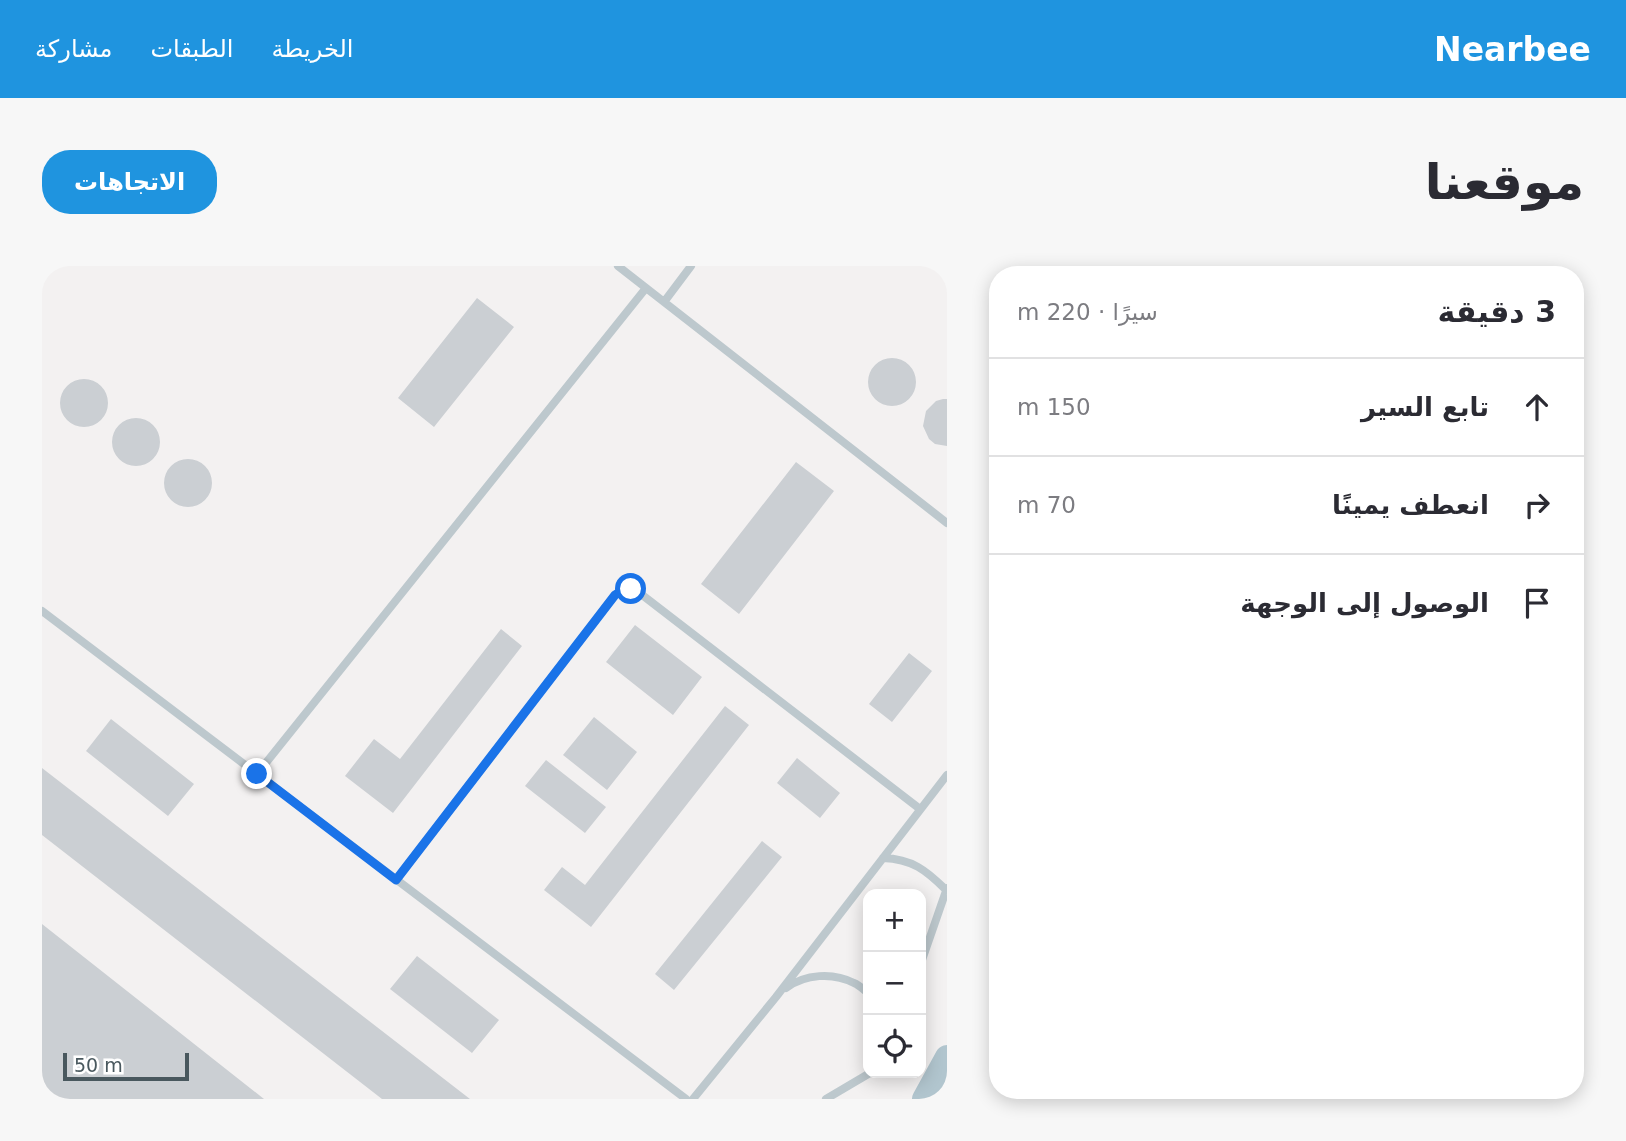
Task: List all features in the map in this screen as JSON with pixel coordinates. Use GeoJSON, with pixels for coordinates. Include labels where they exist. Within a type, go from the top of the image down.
{"type":"FeatureCollection","features":[{"type":"Feature","properties":{"kind":"main road"},"geometry":{"type":"LineString","coordinates":[[924,1099],[947,1057]]}},
{"type":"Feature","properties":{"kind":"lane"},"geometry":{"type":"LineString","coordinates":[[618,266],[947,523]]}},
{"type":"Feature","properties":{"kind":"lane"},"geometry":{"type":"LineString","coordinates":[[664,302],[691,266]]}},
{"type":"Feature","properties":{"kind":"lane"},"geometry":{"type":"LineString","coordinates":[[257,774],[646,288]]}},
{"type":"Feature","properties":{"kind":"lane"},"geometry":{"type":"LineString","coordinates":[[396,880],[615,595],[623,590],[631,589],[637,592],[920,809]]}},
{"type":"Feature","properties":{"kind":"lane"},"geometry":{"type":"LineString","coordinates":[[42,611],[686,1099]]}},
{"type":"Feature","properties":{"kind":"lane"},"geometry":{"type":"LineString","coordinates":[[694,1099],[947,775]]}},
{"type":"Feature","properties":{"kind":"lane"},"geometry":{"type":"LineString","coordinates":[[883,858],[895,858],[917,866],[947,889],[925,952]]}},
{"type":"Feature","properties":{"kind":"lane"},"geometry":{"type":"LineString","coordinates":[[776,997],[792,984],[812,977],[832,976],[852,982],[863,990]]}},
{"type":"Feature","properties":{"kind":"lane"},"geometry":{"type":"LineString","coordinates":[[825,1099],[863,1077]]}},
{"type":"Feature","properties":{"kind":"building"},"geometry":{"type":"Polygon","coordinates":[[[477,298],[514,327],[434,427],[398,398],[477,298]]]}},
{"type":"Feature","properties":{"kind":"building"},"geometry":{"type":"Polygon","coordinates":[[[892,358],[909,365],[916,382],[909,399],[892,406],[875,399],[868,382],[875,365],[892,358]]]}},
{"type":"Feature","properties":{"kind":"building"},"geometry":{"type":"Polygon","coordinates":[[[84,379],[101,386],[108,403],[101,420],[84,427],[67,420],[60,403],[67,386],[84,379]]]}},
{"type":"Feature","properties":{"kind":"building"},"geometry":{"type":"Polygon","coordinates":[[[947,399],[947,446],[935,444],[929,439],[923,426],[926,411],[936,401],[947,399]]]}},
{"type":"Feature","properties":{"kind":"building"},"geometry":{"type":"Polygon","coordinates":[[[136,418],[153,425],[160,442],[153,459],[136,466],[119,459],[112,442],[119,425],[136,418]]]}},
{"type":"Feature","properties":{"kind":"building"},"geometry":{"type":"Polygon","coordinates":[[[188,459],[205,466],[212,483],[205,500],[188,507],[171,500],[164,483],[171,466],[188,459]]]}},
{"type":"Feature","properties":{"kind":"building"},"geometry":{"type":"Polygon","coordinates":[[[796,462],[834,491],[739,614],[701,584],[796,462]]]}},
{"type":"Feature","properties":{"kind":"building"},"geometry":{"type":"Polygon","coordinates":[[[635,625],[702,677],[673,715],[606,662],[635,625]]]}},
{"type":"Feature","properties":{"kind":"building"},"geometry":{"type":"Polygon","coordinates":[[[501,629],[522,646],[393,813],[345,776],[374,739],[400,759],[501,629]]]}},
{"type":"Feature","properties":{"kind":"building"},"geometry":{"type":"Polygon","coordinates":[[[909,653],[932,671],[892,722],[869,704],[909,653]]]}},
{"type":"Feature","properties":{"kind":"building"},"geometry":{"type":"Polygon","coordinates":[[[725,706],[749,725],[591,927],[544,890],[562,867],[585,885],[725,706]]]}},
{"type":"Feature","properties":{"kind":"building"},"geometry":{"type":"Polygon","coordinates":[[[594,717],[637,752],[607,790],[563,755],[594,717]]]}},
{"type":"Feature","properties":{"kind":"building"},"geometry":{"type":"Polygon","coordinates":[[[111,719],[194,784],[168,816],[86,751],[111,719]]]}},
{"type":"Feature","properties":{"kind":"building"},"geometry":{"type":"Polygon","coordinates":[[[797,758],[840,793],[820,818],[777,783],[797,758]]]}},
{"type":"Feature","properties":{"kind":"building"},"geometry":{"type":"Polygon","coordinates":[[[546,760],[606,807],[585,833],[525,786],[546,760]]]}},
{"type":"Feature","properties":{"kind":"building"},"geometry":{"type":"Polygon","coordinates":[[[42,768],[470,1099],[382,1099],[42,835],[42,768]]]}},
{"type":"Feature","properties":{"kind":"building"},"geometry":{"type":"Polygon","coordinates":[[[762,841],[782,857],[674,990],[655,974],[762,841]]]}},
{"type":"Feature","properties":{"kind":"building"},"geometry":{"type":"Polygon","coordinates":[[[42,924],[264,1099],[42,1099],[42,924]]]}},
{"type":"Feature","properties":{"kind":"building"},"geometry":{"type":"Polygon","coordinates":[[[417,956],[499,1020],[472,1053],[390,989],[417,956]]]}},
{"type":"Feature","properties":{"kind":"route"},"geometry":{"type":"LineString","coordinates":[[257,774],[396,880],[615,595],[631,589]]}}]}
